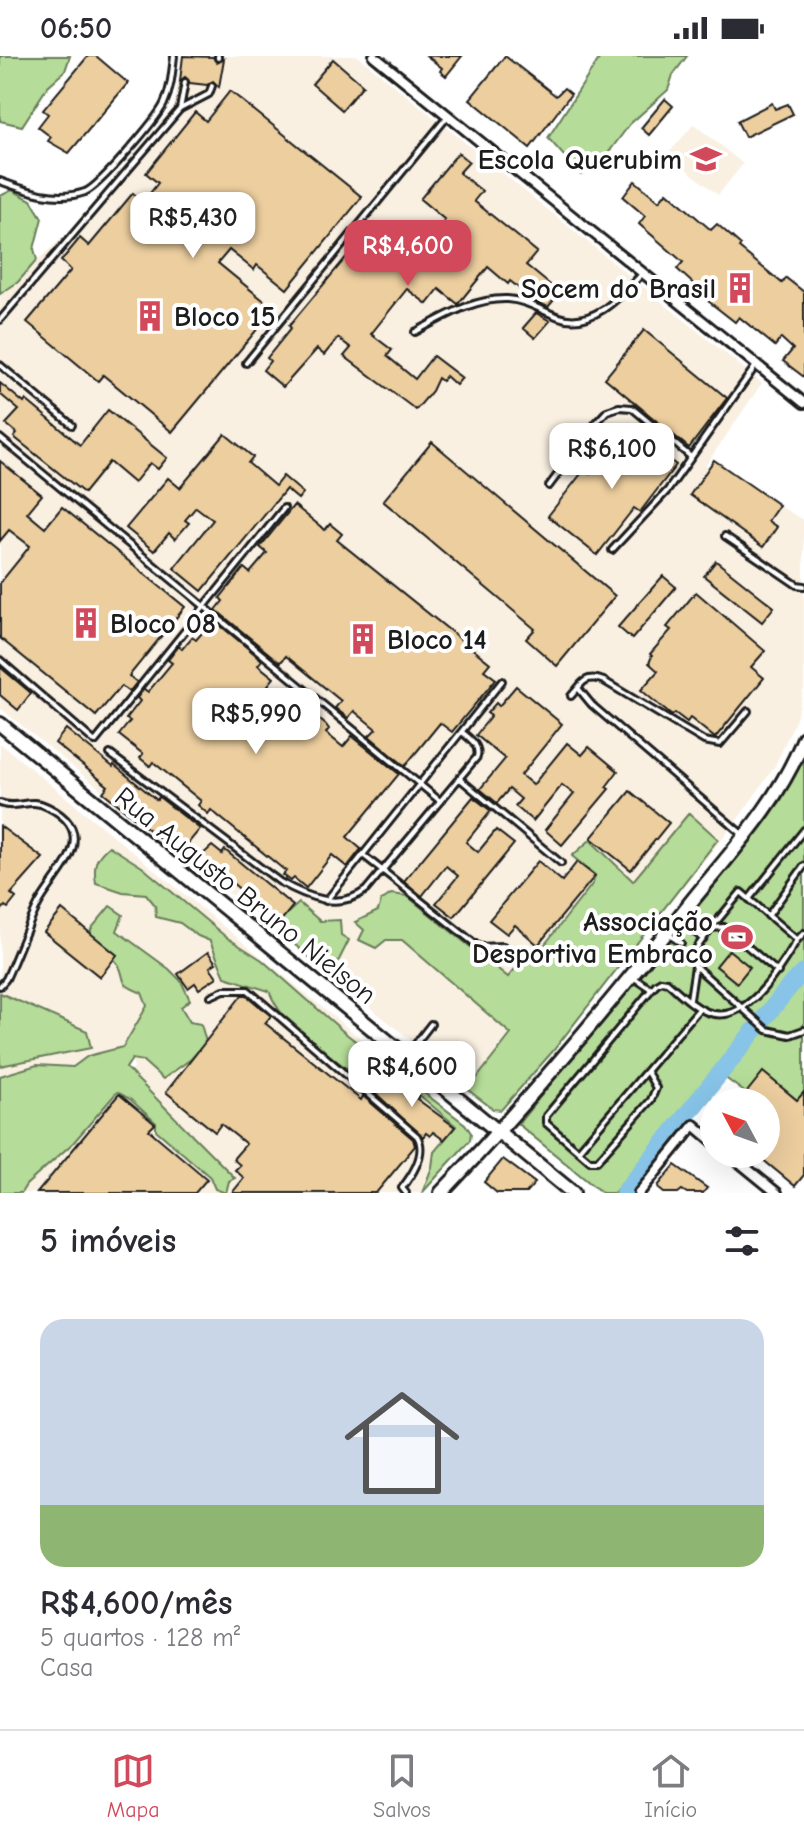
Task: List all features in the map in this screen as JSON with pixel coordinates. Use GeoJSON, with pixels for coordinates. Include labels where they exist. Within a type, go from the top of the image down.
{"type":"FeatureCollection","features":[{"type":"Feature","properties":{"kind":"main road","name":"Rua Augusto Bruno Nielson"},"geometry":{"type":"LineString","coordinates":[[0,724],[573,1193]]}},
{"type":"Feature","properties":{"kind":"main road"},"geometry":{"type":"LineString","coordinates":[[441,1193],[566,1056],[744,836],[778,790],[804,740]]}},
{"type":"Feature","properties":{"kind":"street"},"geometry":{"type":"LineString","coordinates":[[374,56],[804,403]]}},
{"type":"Feature","properties":{"kind":"street"},"geometry":{"type":"LineString","coordinates":[[639,1193],[694,1125],[700,1130]]}},
{"type":"Feature","properties":{"kind":"street"},"geometry":{"type":"LineString","coordinates":[[746,1168],[777,1193]]}},
{"type":"Feature","properties":{"kind":"lane"},"geometry":{"type":"LineString","coordinates":[[0,181],[34,194],[65,196],[87,191],[104,178],[163,107],[171,84],[174,56]]}},
{"type":"Feature","properties":{"kind":"lane"},"geometry":{"type":"LineString","coordinates":[[180,109],[185,82]]}},
{"type":"Feature","properties":{"kind":"lane"},"geometry":{"type":"LineString","coordinates":[[0,320],[180,109],[209,94],[212,86]]}},
{"type":"Feature","properties":{"kind":"lane"},"geometry":{"type":"LineString","coordinates":[[246,363],[448,116]]}},
{"type":"Feature","properties":{"kind":"lane"},"geometry":{"type":"LineString","coordinates":[[415,332],[453,311],[481,301],[507,299],[524,302],[564,319],[583,318],[603,311],[643,273]]}},
{"type":"Feature","properties":{"kind":"lane"},"geometry":{"type":"LineString","coordinates":[[0,365],[72,425]]}},
{"type":"Feature","properties":{"kind":"lane"},"geometry":{"type":"LineString","coordinates":[[612,550],[668,490],[757,365]]}},
{"type":"Feature","properties":{"kind":"lane"},"geometry":{"type":"LineString","coordinates":[[549,486],[596,423],[607,411],[619,407],[632,408],[691,457]]}},
{"type":"Feature","properties":{"kind":"lane"},"geometry":{"type":"LineString","coordinates":[[0,438],[440,801]]}},
{"type":"Feature","properties":{"kind":"lane"},"geometry":{"type":"LineString","coordinates":[[0,660],[95,742],[284,508]]}},
{"type":"Feature","properties":{"kind":"lane"},"geometry":{"type":"LineString","coordinates":[[725,536],[797,585],[804,586]]}},
{"type":"Feature","properties":{"kind":"lane"},"geometry":{"type":"LineString","coordinates":[[571,696],[582,682],[590,678],[604,681],[714,744],[720,744],[748,711]]}},
{"type":"Feature","properties":{"kind":"lane"},"geometry":{"type":"LineString","coordinates":[[326,901],[502,681]]}},
{"type":"Feature","properties":{"kind":"lane"},"geometry":{"type":"LineString","coordinates":[[578,688],[592,705],[744,836]]}},
{"type":"Feature","properties":{"kind":"lane"},"geometry":{"type":"LineString","coordinates":[[110,754],[280,882],[326,901],[355,899],[383,871],[477,757],[478,751],[462,732]]}},
{"type":"Feature","properties":{"kind":"lane"},"geometry":{"type":"LineString","coordinates":[[459,778],[561,863]]}},
{"type":"Feature","properties":{"kind":"lane"},"geometry":{"type":"LineString","coordinates":[[0,803],[18,805],[36,802],[52,809],[67,823],[72,836],[73,854],[40,902],[6,979],[0,986]]}},
{"type":"Feature","properties":{"kind":"lane"},"geometry":{"type":"LineString","coordinates":[[749,899],[804,830]]}},
{"type":"Feature","properties":{"kind":"lane"},"geometry":{"type":"LineString","coordinates":[[363,855],[479,947],[503,946]]}},
{"type":"Feature","properties":{"kind":"lane"},"geometry":{"type":"LineString","coordinates":[[768,916],[804,866]]}},
{"type":"Feature","properties":{"kind":"lane"},"geometry":{"type":"LineString","coordinates":[[690,1001],[695,966],[693,953],[741,892],[797,940]]}},
{"type":"Feature","properties":{"kind":"lane"},"geometry":{"type":"LineString","coordinates":[[678,918],[702,938]]}},
{"type":"Feature","properties":{"kind":"lane"},"geometry":{"type":"LineString","coordinates":[[711,928],[724,927],[778,972]]}},
{"type":"Feature","properties":{"kind":"lane"},"geometry":{"type":"LineString","coordinates":[[667,932],[681,943]]}},
{"type":"Feature","properties":{"kind":"lane"},"geometry":{"type":"LineString","coordinates":[[647,1072],[656,1088],[651,1100],[597,1161],[590,1161],[546,1123],[546,1116],[651,989],[661,981],[667,982],[699,1009],[711,1014],[743,1009],[778,972],[804,933]]}},
{"type":"Feature","properties":{"kind":"lane"},"geometry":{"type":"LineString","coordinates":[[687,948],[693,953]]}},
{"type":"Feature","properties":{"kind":"lane"},"geometry":{"type":"LineString","coordinates":[[695,966],[767,1030],[790,1035],[804,1030]]}},
{"type":"Feature","properties":{"kind":"lane"},"geometry":{"type":"LineString","coordinates":[[632,975],[651,989]]}},
{"type":"Feature","properties":{"kind":"lane"},"geometry":{"type":"LineString","coordinates":[[211,996],[224,990],[248,990],[417,1136],[421,1146],[414,1172],[402,1188],[406,1193]]}},
{"type":"Feature","properties":{"kind":"lane"},"geometry":{"type":"LineString","coordinates":[[579,1150],[699,1009]]}},
{"type":"Feature","properties":{"kind":"lane"},"geometry":{"type":"LineString","coordinates":[[406,1057],[431,1024]]}},
{"type":"Feature","properties":{"kind":"shaded area"},"geometry":{"type":"Polygon","coordinates":[[[182,56],[358,56],[762,383],[706,465],[804,520],[804,688],[796,719],[775,766],[741,815],[523,1085],[492,1106],[0,708],[0,293],[67,234],[174,106],[182,56]]]}},
{"type":"Feature","properties":{"kind":"shaded area","name":"Escola Querubim"},"geometry":{"type":"Polygon","coordinates":[[[694,124],[743,164],[718,195],[668,154],[694,124]]]}},
{"type":"Feature","properties":{"kind":"shaded area"},"geometry":{"type":"Polygon","coordinates":[[[0,743],[465,1124],[471,1133],[470,1140],[423,1193],[21,1193],[73,1143],[134,1068],[132,1059],[122,1047],[88,1056],[73,1067],[37,1065],[0,1076],[0,743]]]}},
{"type":"Feature","properties":{"kind":"green space"},"geometry":{"type":"Polygon","coordinates":[[[0,56],[70,56],[65,71],[48,86],[22,126],[0,121],[0,56]]]}},
{"type":"Feature","properties":{"kind":"green space"},"geometry":{"type":"Polygon","coordinates":[[[601,56],[687,56],[673,75],[668,90],[630,124],[600,164],[581,175],[548,138],[601,56]]]}},
{"type":"Feature","properties":{"kind":"green space"},"geometry":{"type":"Polygon","coordinates":[[[12,190],[31,200],[42,218],[34,249],[37,260],[18,282],[0,294],[0,196],[12,190]]]}},
{"type":"Feature","properties":{"kind":"green space","name":"Associação Desportiva Embraco"},"geometry":{"type":"Polygon","coordinates":[[[804,757],[804,1139],[780,1116],[780,1088],[739,1088],[716,1071],[614,1193],[602,1193],[518,1124],[780,802],[804,757]]]}},
{"type":"Feature","properties":{"kind":"green space"},"geometry":{"type":"Polygon","coordinates":[[[689,813],[718,839],[553,1051],[501,1110],[493,1109],[429,1060],[434,1052],[473,1083],[511,1034],[402,940],[386,940],[376,948],[359,940],[364,930],[355,922],[378,911],[381,901],[391,894],[407,896],[508,977],[532,949],[538,953],[593,883],[595,875],[572,856],[590,840],[633,881],[689,813]]]}},
{"type":"Feature","properties":{"kind":"green space"},"geometry":{"type":"Polygon","coordinates":[[[109,846],[142,867],[226,937],[262,960],[345,1033],[465,1124],[471,1133],[470,1140],[422,1193],[434,1152],[456,1126],[398,1077],[390,1081],[375,1075],[366,1077],[357,1065],[346,1068],[324,1052],[282,1014],[269,991],[225,977],[210,941],[180,923],[156,917],[155,905],[146,894],[123,892],[96,883],[96,862],[109,846]]]}},
{"type":"Feature","properties":{"kind":"green space"},"geometry":{"type":"Polygon","coordinates":[[[299,903],[320,921],[340,920],[341,935],[349,940],[331,969],[316,963],[273,926],[299,903]]]}},
{"type":"Feature","properties":{"kind":"green space"},"geometry":{"type":"Polygon","coordinates":[[[110,906],[123,915],[117,931],[181,981],[190,1000],[181,1007],[190,1022],[201,1024],[206,1042],[191,1059],[163,1079],[143,1061],[132,1059],[126,1068],[235,1178],[229,1181],[226,1193],[215,1189],[210,1177],[156,1130],[156,1123],[130,1099],[117,1092],[73,1143],[21,1193],[0,1193],[0,1076],[37,1065],[73,1067],[88,1056],[123,1047],[147,1006],[142,993],[124,982],[116,961],[91,943],[91,929],[110,906]]]}},
{"type":"Feature","properties":{"kind":"green space"},"geometry":{"type":"Polygon","coordinates":[[[0,993],[87,1031],[91,1048],[0,1066],[0,993]]]}},
{"type":"Feature","properties":{"kind":"building"},"geometry":{"type":"Polygon","coordinates":[[[88,56],[96,56],[128,83],[69,153],[48,141],[51,137],[38,127],[48,114],[43,110],[88,56]]]}},
{"type":"Feature","properties":{"kind":"building"},"geometry":{"type":"Polygon","coordinates":[[[183,56],[213,57],[217,63],[224,59],[219,87],[213,81],[207,85],[190,83],[185,77],[180,81],[183,56]]]}},
{"type":"Feature","properties":{"kind":"building"},"geometry":{"type":"Polygon","coordinates":[[[427,56],[462,56],[446,76],[440,71],[442,68],[427,56]]]}},
{"type":"Feature","properties":{"kind":"building"},"geometry":{"type":"Polygon","coordinates":[[[505,56],[556,96],[564,88],[571,94],[530,148],[470,99],[505,56]]]}},
{"type":"Feature","properties":{"kind":"building"},"geometry":{"type":"Polygon","coordinates":[[[333,59],[363,85],[342,110],[312,84],[333,59]]]}},
{"type":"Feature","properties":{"kind":"building"},"geometry":{"type":"Polygon","coordinates":[[[230,91],[362,197],[287,289],[257,265],[254,270],[229,250],[218,263],[274,309],[172,432],[103,375],[98,381],[27,322],[71,270],[61,261],[80,238],[89,246],[133,193],[143,202],[158,183],[146,173],[195,112],[206,121],[230,91]]]}},
{"type":"Feature","properties":{"kind":"building"},"geometry":{"type":"Polygon","coordinates":[[[665,99],[673,106],[649,135],[641,128],[665,99]]]}},
{"type":"Feature","properties":{"kind":"building"},"geometry":{"type":"Polygon","coordinates":[[[772,103],[775,109],[788,104],[793,114],[745,137],[737,121],[772,103]]]}},
{"type":"Feature","properties":{"kind":"building"},"geometry":{"type":"Polygon","coordinates":[[[458,153],[469,162],[459,173],[482,191],[474,201],[537,252],[526,265],[560,293],[548,307],[510,281],[508,284],[488,267],[458,304],[439,289],[427,304],[407,289],[371,334],[392,350],[387,356],[415,379],[433,356],[462,378],[456,385],[446,376],[442,381],[438,378],[432,391],[416,410],[344,356],[351,348],[338,338],[324,355],[317,349],[283,387],[263,370],[270,361],[267,358],[291,328],[289,326],[363,237],[370,242],[376,235],[411,263],[445,220],[420,199],[458,153]]]}},
{"type":"Feature","properties":{"kind":"building"},"geometry":{"type":"Polygon","coordinates":[[[635,181],[659,201],[667,192],[711,230],[717,224],[741,245],[739,248],[782,283],[786,278],[804,292],[804,377],[783,361],[793,349],[781,338],[775,346],[739,317],[735,322],[708,301],[710,299],[677,269],[683,262],[639,224],[645,216],[623,197],[635,181]]]}},
{"type":"Feature","properties":{"kind":"building"},"geometry":{"type":"Polygon","coordinates":[[[536,313],[550,321],[535,338],[523,328],[536,313]]]}},
{"type":"Feature","properties":{"kind":"building"},"geometry":{"type":"Polygon","coordinates":[[[644,330],[727,398],[689,448],[605,378],[644,330]]]}},
{"type":"Feature","properties":{"kind":"building"},"geometry":{"type":"Polygon","coordinates":[[[0,383],[24,403],[26,400],[80,445],[108,410],[167,458],[158,469],[150,463],[134,483],[109,462],[84,493],[14,437],[17,433],[6,424],[19,410],[0,394],[0,383]]]}},
{"type":"Feature","properties":{"kind":"building"},"geometry":{"type":"Polygon","coordinates":[[[627,427],[676,465],[640,512],[634,508],[597,555],[548,516],[584,470],[590,474],[627,427]]]}},
{"type":"Feature","properties":{"kind":"building"},"geometry":{"type":"Polygon","coordinates":[[[225,434],[253,457],[248,463],[275,486],[283,476],[303,493],[298,499],[286,489],[202,591],[174,568],[213,520],[196,507],[185,520],[189,523],[175,539],[169,533],[154,551],[126,528],[168,478],[180,488],[225,434]]]}},
{"type":"Feature","properties":{"kind":"building"},"geometry":{"type":"Polygon","coordinates":[[[432,442],[615,596],[557,666],[526,639],[535,629],[383,501],[432,442]]]}},
{"type":"Feature","properties":{"kind":"building"},"geometry":{"type":"Polygon","coordinates":[[[714,460],[779,505],[768,521],[777,527],[763,547],[690,495],[714,460]]]}},
{"type":"Feature","properties":{"kind":"building","name":"Bloco 08"},"geometry":{"type":"Polygon","coordinates":[[[0,461],[42,495],[27,513],[45,528],[62,507],[185,607],[129,676],[137,682],[129,692],[121,686],[96,716],[0,638],[0,583],[30,546],[9,530],[0,541],[0,461]]]}},
{"type":"Feature","properties":{"kind":"building","name":"Bloco 14"},"geometry":{"type":"Polygon","coordinates":[[[294,505],[325,530],[330,524],[342,534],[337,540],[490,663],[484,670],[496,679],[452,732],[440,723],[405,766],[369,736],[376,729],[354,711],[348,718],[335,708],[341,701],[286,656],[281,662],[278,661],[216,610],[223,601],[220,598],[244,568],[250,573],[267,553],[260,547],[294,505]]]}},
{"type":"Feature","properties":{"kind":"building"},"geometry":{"type":"Polygon","coordinates":[[[716,561],[774,607],[762,622],[704,576],[716,561]]]}},
{"type":"Feature","properties":{"kind":"building"},"geometry":{"type":"Polygon","coordinates":[[[663,576],[676,587],[632,639],[618,627],[663,576]]]}},
{"type":"Feature","properties":{"kind":"building"},"geometry":{"type":"Polygon","coordinates":[[[696,592],[765,651],[751,667],[764,678],[715,738],[690,718],[687,722],[675,713],[672,716],[641,690],[658,671],[649,663],[650,654],[671,630],[667,627],[696,592]]]}},
{"type":"Feature","properties":{"kind":"building"},"geometry":{"type":"Polygon","coordinates":[[[210,617],[262,660],[258,665],[274,678],[268,685],[312,721],[315,716],[326,725],[329,729],[326,733],[343,747],[352,736],[399,774],[347,837],[361,849],[347,867],[332,855],[306,888],[294,878],[291,881],[283,875],[286,871],[211,810],[208,814],[198,805],[201,801],[153,762],[150,766],[140,758],[143,754],[119,735],[130,721],[126,719],[140,701],[137,698],[144,689],[148,692],[172,663],[168,660],[179,646],[182,649],[192,637],[196,640],[208,626],[205,623],[210,617]]]}},
{"type":"Feature","properties":{"kind":"building"},"geometry":{"type":"Polygon","coordinates":[[[0,667],[31,693],[18,710],[0,695],[0,667]]]}},
{"type":"Feature","properties":{"kind":"building"},"geometry":{"type":"Polygon","coordinates":[[[516,686],[562,724],[521,775],[533,785],[567,743],[582,755],[589,747],[618,771],[606,787],[609,789],[562,845],[545,830],[574,794],[562,785],[533,821],[515,806],[521,799],[509,789],[497,803],[480,789],[505,759],[476,735],[491,716],[487,713],[496,703],[499,706],[516,686]]]}},
{"type":"Feature","properties":{"kind":"building"},"geometry":{"type":"Polygon","coordinates":[[[66,729],[157,800],[159,797],[200,829],[185,847],[190,851],[184,858],[103,792],[108,786],[55,743],[66,729]]]}},
{"type":"Feature","properties":{"kind":"building"},"geometry":{"type":"Polygon","coordinates":[[[630,791],[669,823],[631,870],[591,838],[630,791]]]}},
{"type":"Feature","properties":{"kind":"building"},"geometry":{"type":"Polygon","coordinates":[[[473,797],[491,811],[466,842],[478,852],[496,830],[514,844],[454,917],[436,903],[458,876],[446,866],[422,896],[404,881],[473,797]]]}},
{"type":"Feature","properties":{"kind":"building"},"geometry":{"type":"Polygon","coordinates":[[[0,826],[43,858],[11,894],[16,898],[0,912],[0,826]]]}},
{"type":"Feature","properties":{"kind":"building"},"geometry":{"type":"Polygon","coordinates":[[[212,846],[222,854],[225,850],[293,906],[279,923],[201,856],[212,846]]]}},
{"type":"Feature","properties":{"kind":"building"},"geometry":{"type":"Polygon","coordinates":[[[538,861],[562,881],[577,862],[595,876],[538,945],[515,925],[507,934],[489,920],[538,861]]]}},
{"type":"Feature","properties":{"kind":"building"},"geometry":{"type":"Polygon","coordinates":[[[62,910],[117,955],[100,977],[44,932],[62,910]]]}},
{"type":"Feature","properties":{"kind":"building"},"geometry":{"type":"Polygon","coordinates":[[[729,950],[750,967],[737,983],[716,966],[729,950]]]}},
{"type":"Feature","properties":{"kind":"building"},"geometry":{"type":"Polygon","coordinates":[[[208,952],[216,963],[210,967],[217,977],[199,989],[195,983],[188,988],[178,974],[208,952]]]}},
{"type":"Feature","properties":{"kind":"building"},"geometry":{"type":"Polygon","coordinates":[[[242,995],[271,1016],[265,1023],[361,1100],[363,1096],[413,1139],[415,1146],[376,1193],[232,1193],[244,1178],[235,1170],[240,1165],[233,1159],[246,1144],[221,1124],[215,1132],[166,1092],[242,995]]]}},
{"type":"Feature","properties":{"kind":"building"},"geometry":{"type":"Polygon","coordinates":[[[763,1072],[797,1100],[804,1092],[804,1175],[795,1186],[773,1168],[780,1168],[780,1088],[750,1088],[763,1072]]]}},
{"type":"Feature","properties":{"kind":"building"},"geometry":{"type":"Polygon","coordinates":[[[378,1077],[392,1085],[397,1079],[419,1096],[417,1099],[455,1127],[444,1140],[433,1132],[423,1137],[370,1088],[378,1077]]]}},
{"type":"Feature","properties":{"kind":"building"},"geometry":{"type":"Polygon","coordinates":[[[119,1094],[155,1124],[149,1130],[207,1179],[195,1193],[37,1193],[119,1094]]]}},
{"type":"Feature","properties":{"kind":"building"},"geometry":{"type":"Polygon","coordinates":[[[503,1159],[535,1183],[526,1193],[497,1193],[484,1182],[503,1159]]]}},
{"type":"Feature","properties":{"kind":"building"},"geometry":{"type":"Polygon","coordinates":[[[675,1165],[707,1188],[703,1193],[682,1190],[664,1193],[659,1189],[658,1186],[675,1165]]]}},
{"type":"Feature","properties":{"kind":"waterway"},"geometry":{"type":"LineString","coordinates":[[624,1193],[794,981],[804,973]]}},
{"type":"Feature","properties":{"kind":"place","name":"Escola Querubim"},"geometry":{"type":"Point","coordinates":[706,159]}},
{"type":"Feature","properties":{"kind":"place","name":"Socem do Brasil"},"geometry":{"type":"Point","coordinates":[740,288]}},
{"type":"Feature","properties":{"kind":"place","name":"Bloco 15"},"geometry":{"type":"Point","coordinates":[150,316]}},
{"type":"Feature","properties":{"kind":"place","name":"Bloco 08"},"geometry":{"type":"Point","coordinates":[86,623]}},
{"type":"Feature","properties":{"kind":"place","name":"Bloco 14"},"geometry":{"type":"Point","coordinates":[363,639]}},
{"type":"Feature","properties":{"kind":"place","name":"Associação Desportiva Embraco"},"geometry":{"type":"Point","coordinates":[737,937]}}]}
